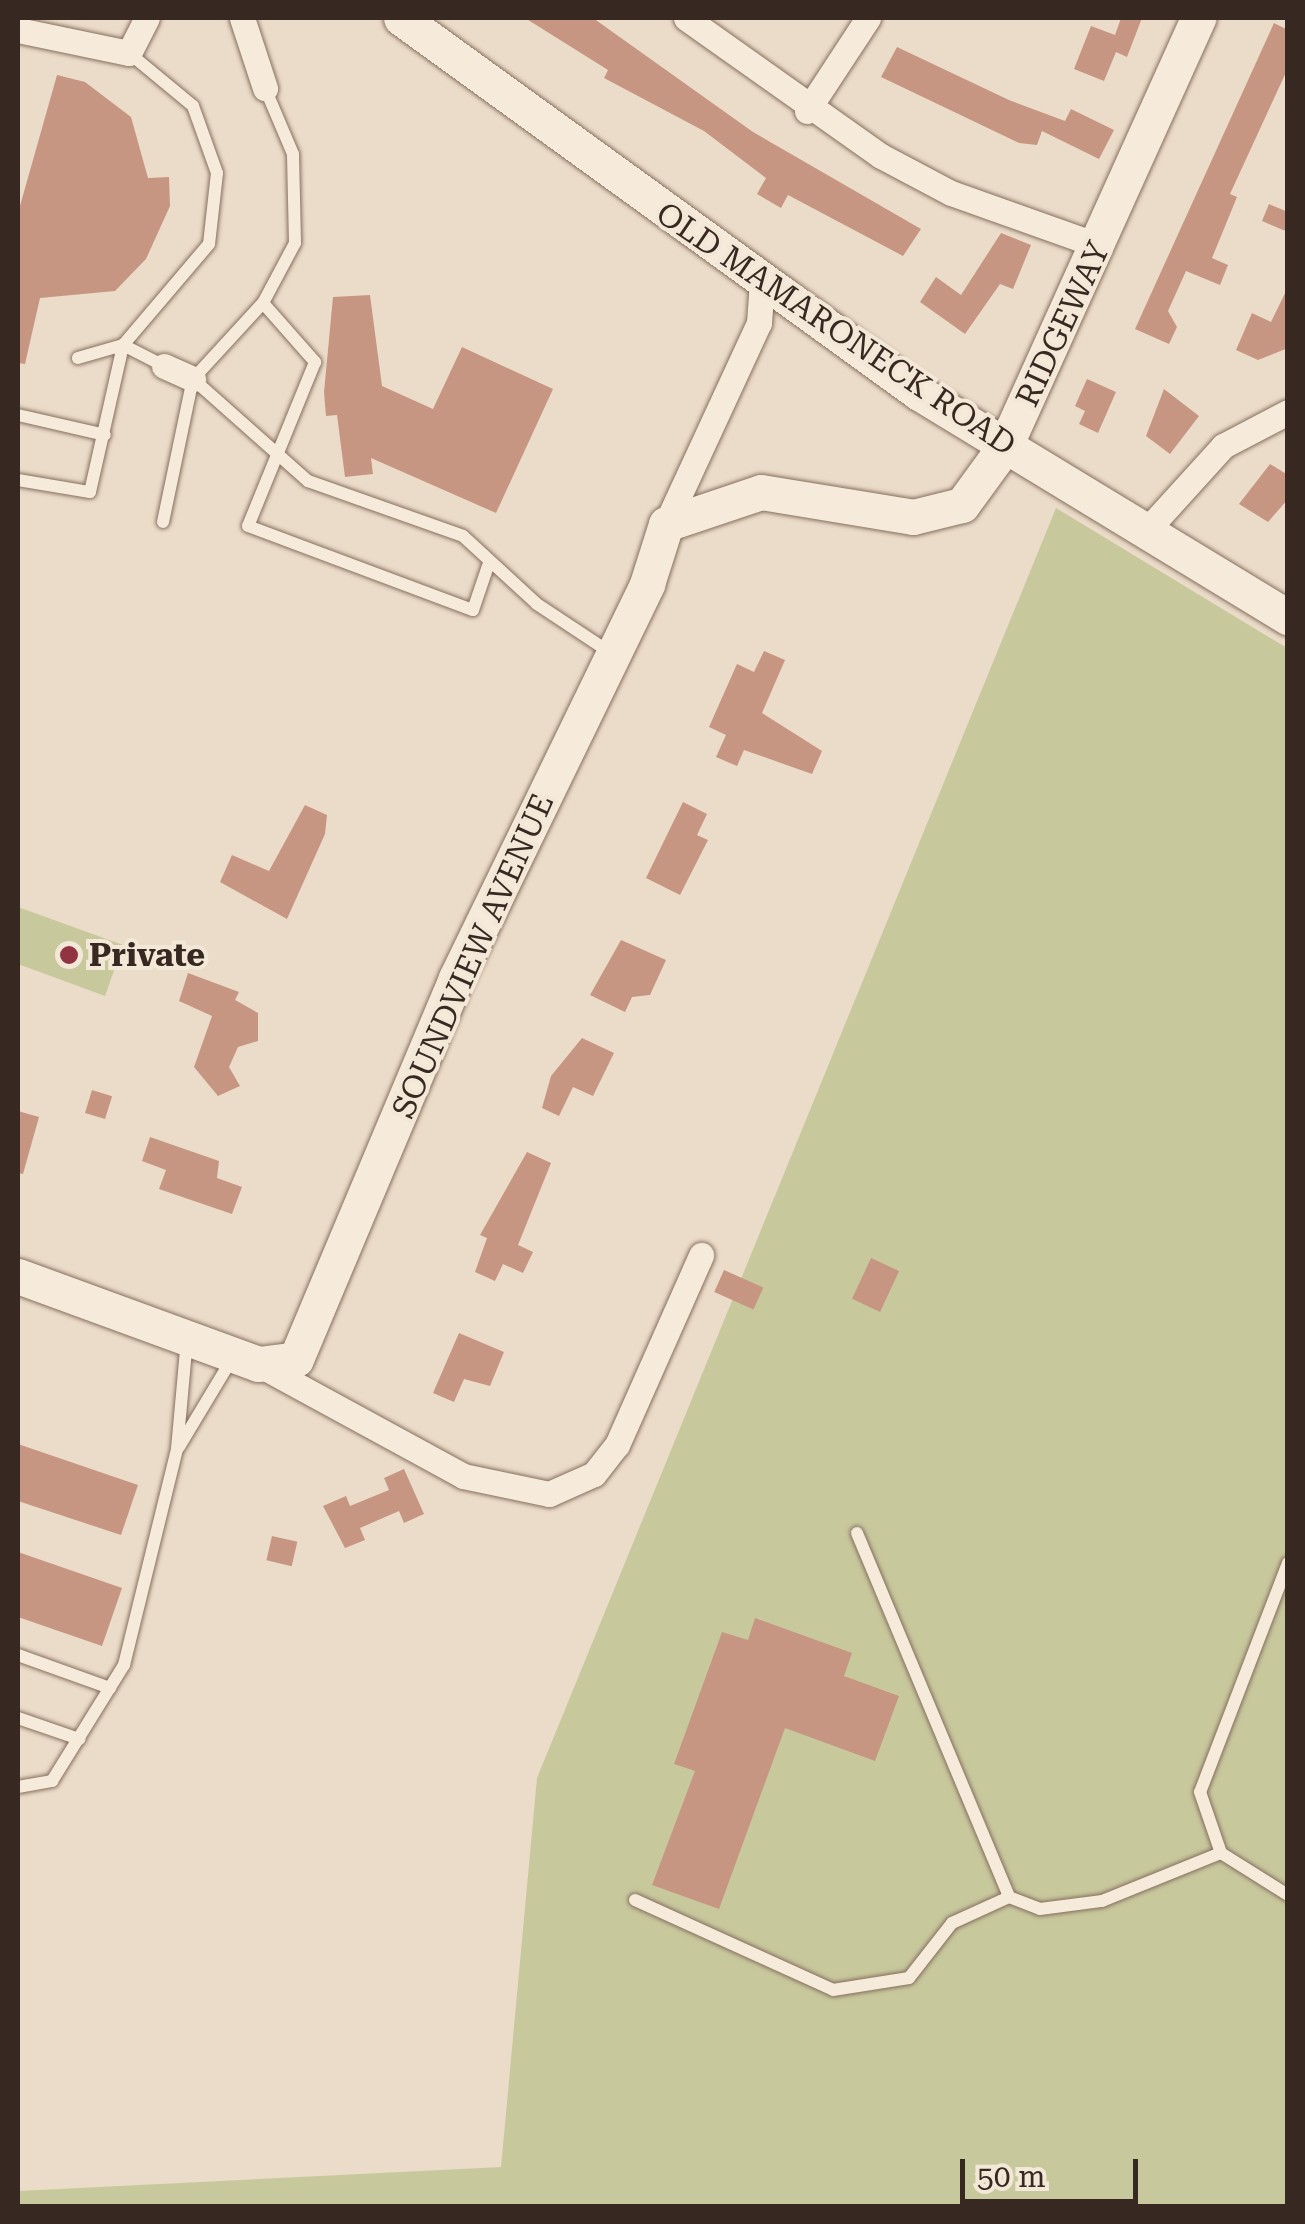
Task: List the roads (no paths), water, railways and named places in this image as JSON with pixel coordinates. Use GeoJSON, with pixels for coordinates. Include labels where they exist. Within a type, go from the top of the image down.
{"type":"FeatureCollection","features":[{"type":"Feature","properties":{"kind":"street"},"geometry":{"type":"LineString","coordinates":[[129,53],[139,18]]}},
{"type":"Feature","properties":{"kind":"street"},"geometry":{"type":"LineString","coordinates":[[129,53],[147,18]]}},
{"type":"Feature","properties":{"kind":"street"},"geometry":{"type":"LineString","coordinates":[[242,18],[265,88]]}},
{"type":"Feature","properties":{"kind":"street","name":"OLD MAMARONECK ROAD"},"geometry":{"type":"LineString","coordinates":[[401,18],[762,282],[1005,446],[1288,617]]}},
{"type":"Feature","properties":{"kind":"street"},"geometry":{"type":"LineString","coordinates":[[686,18],[807,111],[950,192],[1100,246]]}},
{"type":"Feature","properties":{"kind":"street"},"geometry":{"type":"LineString","coordinates":[[807,111],[868,18]]}},
{"type":"Feature","properties":{"kind":"street","name":"RIDGEWAY"},"geometry":{"type":"LineString","coordinates":[[666,524],[762,492],[946,514],[979,487],[1005,446],[1100,246],[1198,18]]}},
{"type":"Feature","properties":{"kind":"street"},"geometry":{"type":"LineString","coordinates":[[22,26],[129,53]]}},
{"type":"Feature","properties":{"kind":"street","name":"SOUNDVIEW AVENUE"},"geometry":{"type":"LineString","coordinates":[[246,1359],[296,1360],[456,978],[613,654],[666,524],[759,323],[762,282]]}},
{"type":"Feature","properties":{"kind":"street"},"geometry":{"type":"LineString","coordinates":[[164,366],[193,379]]}},
{"type":"Feature","properties":{"kind":"street"},"geometry":{"type":"LineString","coordinates":[[1146,531],[1223,446],[1288,412]]}},
{"type":"Feature","properties":{"kind":"street"},"geometry":{"type":"LineString","coordinates":[[18,1276],[246,1359],[463,1476],[549,1494],[594,1474],[617,1445],[702,1255]]}},
{"type":"Feature","properties":{"kind":"lane"},"geometry":{"type":"LineString","coordinates":[[18,480],[90,492],[123,345],[209,244],[217,173],[193,106],[129,53]]}},
{"type":"Feature","properties":{"kind":"lane"},"geometry":{"type":"LineString","coordinates":[[163,522],[193,379],[264,302],[295,244],[292,154],[265,88]]}},
{"type":"Feature","properties":{"kind":"lane"},"geometry":{"type":"LineString","coordinates":[[264,302],[314,362],[309,394],[276,446],[248,526],[260,535],[473,610],[493,566]]}},
{"type":"Feature","properties":{"kind":"lane"},"geometry":{"type":"LineString","coordinates":[[78,358],[123,345],[164,366]]}},
{"type":"Feature","properties":{"kind":"lane"},"geometry":{"type":"LineString","coordinates":[[193,379],[276,446],[308,480],[423,515],[613,654]]}},
{"type":"Feature","properties":{"kind":"lane"},"geometry":{"type":"LineString","coordinates":[[18,415],[104,435]]}},
{"type":"Feature","properties":{"kind":"lane"},"geometry":{"type":"LineString","coordinates":[[18,1787],[52,1781],[124,1665],[177,1449],[187,1338]]}},
{"type":"Feature","properties":{"kind":"lane"},"geometry":{"type":"LineString","coordinates":[[177,1449],[246,1359]]}},
{"type":"Feature","properties":{"kind":"lane"},"geometry":{"type":"LineString","coordinates":[[857,1532],[1009,1897]]}},
{"type":"Feature","properties":{"kind":"lane"},"geometry":{"type":"LineString","coordinates":[[1288,1562],[1203,1768],[1204,1820],[1221,1853],[1288,1895]]}},
{"type":"Feature","properties":{"kind":"lane"},"geometry":{"type":"LineString","coordinates":[[18,1655],[110,1688]]}},
{"type":"Feature","properties":{"kind":"lane"},"geometry":{"type":"LineString","coordinates":[[18,1718],[78,1739]]}},
{"type":"Feature","properties":{"kind":"lane"},"geometry":{"type":"LineString","coordinates":[[635,1900],[833,1990],[908,1978],[952,1923],[1009,1897],[1040,1909],[1102,1901],[1221,1853]]}},
{"type":"Feature","properties":{"kind":"place","name":"Private"},"geometry":{"type":"Point","coordinates":[69,955]}}]}
